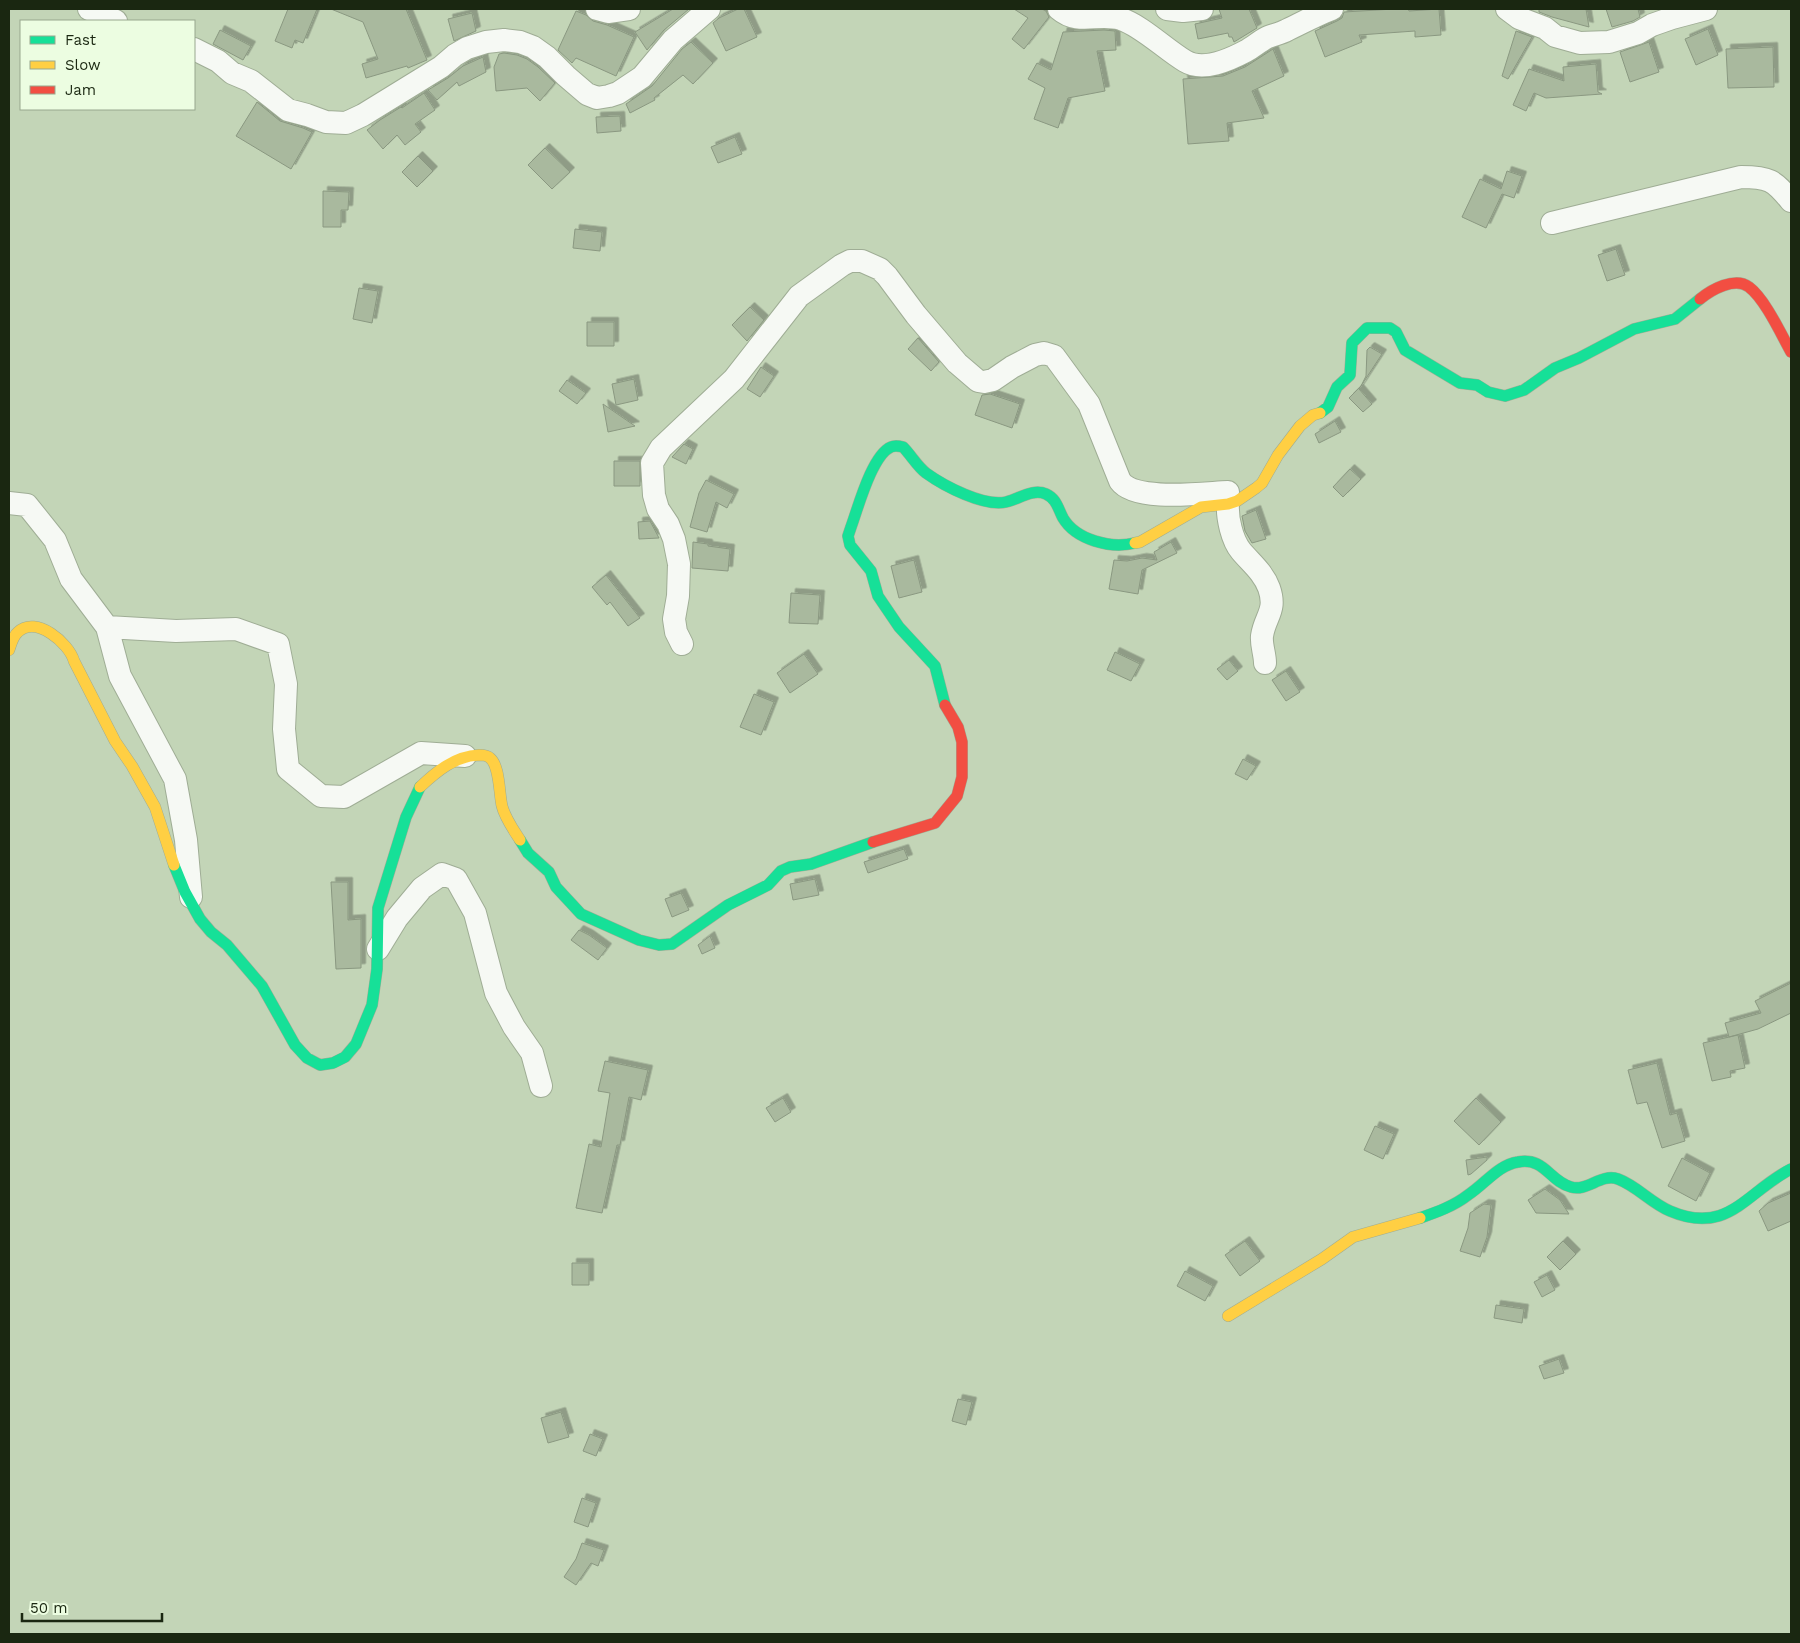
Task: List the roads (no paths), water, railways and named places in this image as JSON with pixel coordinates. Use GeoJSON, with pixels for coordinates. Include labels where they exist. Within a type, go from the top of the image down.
{"type":"FeatureCollection","features":[{"type":"Feature","properties":{"kind":"street"},"geometry":{"type":"LineString","coordinates":[[90,9],[114,20]]}},
{"type":"Feature","properties":{"kind":"street"},"geometry":{"type":"LineString","coordinates":[[596,9],[608,12],[629,9]]}},
{"type":"Feature","properties":{"kind":"street"},"geometry":{"type":"LineString","coordinates":[[195,50],[218,61],[232,73],[251,81],[288,110],[307,114],[326,122],[346,123],[363,115],[467,48],[486,42],[504,40],[520,42],[533,47],[547,57],[587,94],[597,98],[609,96],[618,93],[642,77],[673,40],[709,9]]}},
{"type":"Feature","properties":{"kind":"street"},"geometry":{"type":"LineString","coordinates":[[1059,9],[1066,15],[1077,18],[1110,17],[1129,22],[1186,62],[1203,66],[1218,63],[1247,50],[1265,39],[1287,31],[1311,17],[1332,9]]}},
{"type":"Feature","properties":{"kind":"street"},"geometry":{"type":"LineString","coordinates":[[1167,9],[1183,11],[1202,9]]}},
{"type":"Feature","properties":{"kind":"street"},"geometry":{"type":"LineString","coordinates":[[1507,9],[1519,18],[1545,28],[1555,36],[1580,43],[1609,42],[1638,33],[1652,25],[1672,18],[1706,9]]}},
{"type":"Feature","properties":{"kind":"street"},"geometry":{"type":"LineString","coordinates":[[1552,223],[1741,177],[1772,180],[1791,201]]}},
{"type":"Feature","properties":{"kind":"street"},"geometry":{"type":"LineString","coordinates":[[682,644],[676,632],[674,620],[678,596],[679,564],[674,539],[668,524],[658,509],[654,495],[652,463],[661,448],[734,379],[799,296],[850,261],[862,261],[880,269],[916,315],[957,362],[978,381],[993,380],[1035,355],[1044,353],[1054,356],[1089,404],[1120,481],[1130,490],[1162,495],[1232,492],[1256,488]]}},
{"type":"Feature","properties":{"kind":"street"},"geometry":{"type":"LineString","coordinates":[[107,627],[176,631],[236,629],[278,644],[286,684],[284,729],[288,769],[320,796],[344,796],[421,753],[465,756],[485,755],[491,758],[496,769],[502,807],[509,824],[528,853],[549,872],[556,887],[573,907],[581,914],[639,940],[659,945],[672,944],[728,905],[768,885],[781,871],[790,867],[811,864],[842,852],[935,823],[959,792],[963,748],[957,726],[943,700],[935,666],[899,627],[878,596],[871,572],[850,545],[848,536],[873,469],[886,450],[893,446],[903,447],[925,472],[958,492],[984,502],[995,503],[1007,502],[1038,492],[1050,495],[1059,508],[1064,520],[1081,536],[1115,545],[1127,545],[1145,540],[1200,507],[1228,504],[1237,501],[1262,483],[1278,455],[1300,426],[1313,414],[1322,412],[1328,407],[1337,387],[1350,375],[1352,343],[1367,328],[1390,328],[1396,332],[1405,350],[1432,365],[1440,372],[1460,383],[1477,385],[1488,392],[1505,396],[1524,390],[1556,368],[1634,329],[1675,319],[1702,298],[1727,284],[1737,283],[1748,286],[1760,299],[1791,352]]}},
{"type":"Feature","properties":{"kind":"street"},"geometry":{"type":"LineString","coordinates":[[9,503],[27,505],[55,540],[71,579],[107,627],[120,676],[176,779],[186,840],[192,905]]}},
{"type":"Feature","properties":{"kind":"street"},"geometry":{"type":"LineString","coordinates":[[1228,504],[1228,513],[1238,545],[1260,572],[1268,585],[1271,595],[1271,610],[1262,636],[1265,663]]}},
{"type":"Feature","properties":{"kind":"street"},"geometry":{"type":"LineString","coordinates":[[9,650],[19,632],[27,627],[38,627],[61,641],[70,650],[115,741],[132,766],[155,807],[176,872],[192,905],[211,932],[227,945],[262,986],[295,1045],[308,1058],[320,1065],[333,1063],[345,1057],[356,1044],[372,1006],[377,969],[378,908],[406,817],[415,796],[420,787],[436,772],[465,756]]}},
{"type":"Feature","properties":{"kind":"street"},"geometry":{"type":"LineString","coordinates":[[378,948],[397,918],[422,888],[442,874],[456,879],[475,913],[496,993],[532,1054],[542,1086]]}},
{"type":"Feature","properties":{"kind":"street"},"geometry":{"type":"LineString","coordinates":[[1228,1316],[1325,1257],[1354,1237],[1400,1225],[1450,1206],[1476,1190],[1498,1170],[1514,1163],[1536,1162],[1567,1186],[1576,1188],[1604,1178],[1620,1179],[1651,1202],[1674,1215],[1696,1219],[1710,1218],[1736,1209],[1756,1191],[1780,1174],[1791,1169]]}}]}
